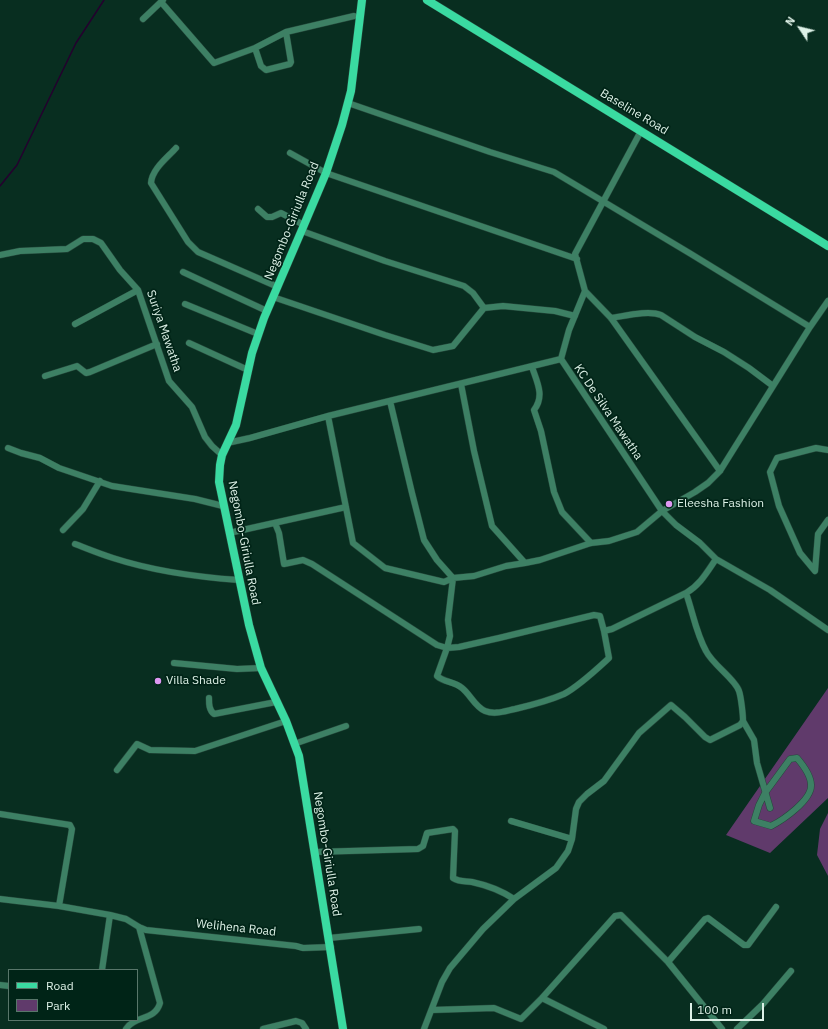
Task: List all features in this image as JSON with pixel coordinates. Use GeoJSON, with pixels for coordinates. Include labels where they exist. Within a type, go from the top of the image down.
{"type":"FeatureCollection","features":[{"type":"Feature","properties":{"kind":"main road","name":"Negombo-Giriulla Road"},"geometry":{"type":"LineString","coordinates":[[343,1029],[331,947],[298,756],[286,721],[261,668],[239,580],[218,482],[222,455],[236,425],[252,353],[258,334],[326,173],[352,91],[358,48],[362,0]]}},
{"type":"Feature","properties":{"kind":"main road","name":"Baseline Road"},"geometry":{"type":"LineString","coordinates":[[427,0],[827,244]]}},
{"type":"Feature","properties":{"kind":"street"},"geometry":{"type":"LineString","coordinates":[[143,20],[162,1],[214,63],[255,48],[286,32],[354,16]]}},
{"type":"Feature","properties":{"kind":"street"},"geometry":{"type":"LineString","coordinates":[[255,48],[261,66],[266,70],[290,64],[291,62],[286,32]]}},
{"type":"Feature","properties":{"kind":"street"},"geometry":{"type":"LineString","coordinates":[[348,103],[490,152],[554,172],[692,254],[810,328]]}},
{"type":"Feature","properties":{"kind":"street"},"geometry":{"type":"LineString","coordinates":[[641,131],[575,254],[576,259],[586,291],[611,318],[720,471]]}},
{"type":"Feature","properties":{"kind":"street"},"geometry":{"type":"LineString","coordinates":[[176,148],[156,171],[151,178],[150,183],[188,242],[198,252],[278,287]]}},
{"type":"Feature","properties":{"kind":"street"},"geometry":{"type":"LineString","coordinates":[[290,153],[326,173],[576,259]]}},
{"type":"Feature","properties":{"kind":"street"},"geometry":{"type":"LineString","coordinates":[[258,208],[267,217],[272,217],[281,213],[303,228],[385,262],[464,286],[473,293],[484,308]]}},
{"type":"Feature","properties":{"kind":"street","name":"Suriya Mawatha"},"geometry":{"type":"LineString","coordinates":[[0,255],[20,251],[67,249],[83,239],[92,239],[100,244],[138,290],[169,381],[192,407],[205,437],[222,455]]}},
{"type":"Feature","properties":{"kind":"street"},"geometry":{"type":"LineString","coordinates":[[183,272],[267,311]]}},
{"type":"Feature","properties":{"kind":"street"},"geometry":{"type":"LineString","coordinates":[[75,324],[138,290]]}},
{"type":"Feature","properties":{"kind":"street"},"geometry":{"type":"LineString","coordinates":[[560,360],[569,330],[586,291]]}},
{"type":"Feature","properties":{"kind":"street"},"geometry":{"type":"LineString","coordinates":[[273,297],[433,350],[453,346],[484,308],[503,306],[555,311],[575,316]]}},
{"type":"Feature","properties":{"kind":"street"},"geometry":{"type":"LineString","coordinates":[[328,416],[353,543],[385,568],[444,582],[453,578],[474,576],[506,566],[540,560],[591,543],[609,541],[637,532],[662,511],[708,482],[720,471],[828,301]]}},
{"type":"Feature","properties":{"kind":"street"},"geometry":{"type":"LineString","coordinates":[[185,304],[258,334]]}},
{"type":"Feature","properties":{"kind":"street"},"geometry":{"type":"LineString","coordinates":[[611,318],[647,314],[661,315],[695,337],[724,352],[773,386]]}},
{"type":"Feature","properties":{"kind":"street"},"geometry":{"type":"LineString","coordinates":[[189,343],[248,370]]}},
{"type":"Feature","properties":{"kind":"street"},"geometry":{"type":"LineString","coordinates":[[45,376],[77,366],[86,373],[90,372],[157,344]]}},
{"type":"Feature","properties":{"kind":"street","name":"KC De Silva Mawatha"},"geometry":{"type":"LineString","coordinates":[[227,443],[328,416],[560,360],[662,511],[676,525],[700,543],[716,559],[770,590],[828,630]]}},
{"type":"Feature","properties":{"kind":"street"},"geometry":{"type":"LineString","coordinates":[[532,367],[540,394],[537,406],[534,410],[541,431],[554,492],[562,512],[591,543]]}},
{"type":"Feature","properties":{"kind":"street"},"geometry":{"type":"LineString","coordinates":[[461,384],[474,451],[492,526],[525,563]]}},
{"type":"Feature","properties":{"kind":"street"},"geometry":{"type":"LineString","coordinates":[[275,523],[279,533],[284,564],[303,560],[312,564],[437,645],[447,648],[459,647],[594,615],[600,616],[609,658],[566,693],[549,700],[496,713],[484,711],[475,703],[462,687],[443,681],[437,676],[447,648],[450,636],[448,620],[453,578],[437,560],[424,540],[390,401]]}},
{"type":"Feature","properties":{"kind":"street"},"geometry":{"type":"LineString","coordinates":[[8,448],[40,458],[59,468],[112,486],[195,499],[223,506]]}},
{"type":"Feature","properties":{"kind":"street"},"geometry":{"type":"LineString","coordinates":[[828,450],[816,448],[777,458],[770,472],[778,506],[800,553],[815,571],[818,534],[828,520]]}},
{"type":"Feature","properties":{"kind":"street"},"geometry":{"type":"LineString","coordinates":[[63,530],[83,509],[100,481]]}},
{"type":"Feature","properties":{"kind":"street"},"geometry":{"type":"LineString","coordinates":[[229,533],[346,507]]}},
{"type":"Feature","properties":{"kind":"street"},"geometry":{"type":"LineString","coordinates":[[76,544],[113,558],[162,571],[239,580]]}},
{"type":"Feature","properties":{"kind":"street"},"geometry":{"type":"LineString","coordinates":[[604,631],[617,627],[694,589],[716,559]]}},
{"type":"Feature","properties":{"kind":"street"},"geometry":{"type":"LineString","coordinates":[[686,593],[697,632],[705,650],[711,659],[735,684],[739,691],[743,721],[754,740],[757,763],[770,808]]}},
{"type":"Feature","properties":{"kind":"street"},"geometry":{"type":"LineString","coordinates":[[174,663],[237,669],[261,668]]}},
{"type":"Feature","properties":{"kind":"street"},"geometry":{"type":"LineString","coordinates":[[209,698],[210,707],[214,714],[276,702]]}},
{"type":"Feature","properties":{"kind":"street"},"geometry":{"type":"LineString","coordinates":[[424,1029],[442,982],[450,968],[483,929],[514,899],[556,868],[568,852],[579,802],[586,794],[604,781],[639,734],[671,705],[710,740],[740,725],[743,721]]}},
{"type":"Feature","properties":{"kind":"street"},"geometry":{"type":"LineString","coordinates":[[117,770],[137,744],[150,750],[195,751],[286,721]]}},
{"type":"Feature","properties":{"kind":"street"},"geometry":{"type":"LineString","coordinates":[[294,744],[346,726]]}},
{"type":"Feature","properties":{"kind":"street"},"geometry":{"type":"LineString","coordinates":[[797,758],[804,766],[811,785],[810,792],[794,812],[771,826],[754,822],[759,805],[765,793],[790,759],[797,758]]}},
{"type":"Feature","properties":{"kind":"street"},"geometry":{"type":"LineString","coordinates":[[0,814],[70,825],[72,829],[58,906]]}},
{"type":"Feature","properties":{"kind":"street"},"geometry":{"type":"LineString","coordinates":[[511,821],[572,839]]}},
{"type":"Feature","properties":{"kind":"street"},"geometry":{"type":"LineString","coordinates":[[314,852],[418,849],[423,846],[427,833],[453,829],[455,831],[453,878],[473,882],[504,893],[514,899]]}},
{"type":"Feature","properties":{"kind":"street","name":"Welihena Road"},"geometry":{"type":"LineString","coordinates":[[0,900],[58,906],[110,915],[126,919],[146,930],[303,948],[331,947]]}},
{"type":"Feature","properties":{"kind":"street"},"geometry":{"type":"LineString","coordinates":[[668,962],[705,918],[708,918],[744,945],[748,946],[776,908]]}},
{"type":"Feature","properties":{"kind":"street"},"geometry":{"type":"LineString","coordinates":[[102,969],[110,915]]}},
{"type":"Feature","properties":{"kind":"street"},"geometry":{"type":"LineString","coordinates":[[432,1010],[494,1008],[521,1019],[542,998],[615,916],[621,915],[668,962],[722,1029]]}},
{"type":"Feature","properties":{"kind":"street"},"geometry":{"type":"LineString","coordinates":[[138,1020],[158,1010],[160,1003],[139,927]]}},
{"type":"Feature","properties":{"kind":"street"},"geometry":{"type":"LineString","coordinates":[[329,938],[419,929]]}},
{"type":"Feature","properties":{"kind":"street"},"geometry":{"type":"LineString","coordinates":[[737,1029],[763,1004],[791,971]]}},
{"type":"Feature","properties":{"kind":"street"},"geometry":{"type":"LineString","coordinates":[[542,998],[604,1029]]}},
{"type":"Feature","properties":{"kind":"street"},"geometry":{"type":"LineString","coordinates":[[126,1029],[135,1021]]}},
{"type":"Feature","properties":{"kind":"street"},"geometry":{"type":"LineString","coordinates":[[263,1029],[296,1021],[302,1023],[306,1029]]}},
{"type":"Feature","properties":{"kind":"green space"},"geometry":{"type":"Polygon","coordinates":[[[828,688],[828,798],[770,853],[726,835],[828,688]]]}},
{"type":"Feature","properties":{"kind":"green space"},"geometry":{"type":"Polygon","coordinates":[[[828,813],[828,876],[817,855],[820,829],[828,813]]]}},
{"type":"Feature","properties":{"kind":"waterway"},"geometry":{"type":"LineString","coordinates":[[0,186],[17,165],[76,43],[104,0]]}},
{"type":"Feature","properties":{"kind":"place","name":"Eleesha Fashion"},"geometry":{"type":"Point","coordinates":[669,504]}},
{"type":"Feature","properties":{"kind":"place","name":"Villa Shade"},"geometry":{"type":"Point","coordinates":[158,681]}}]}
